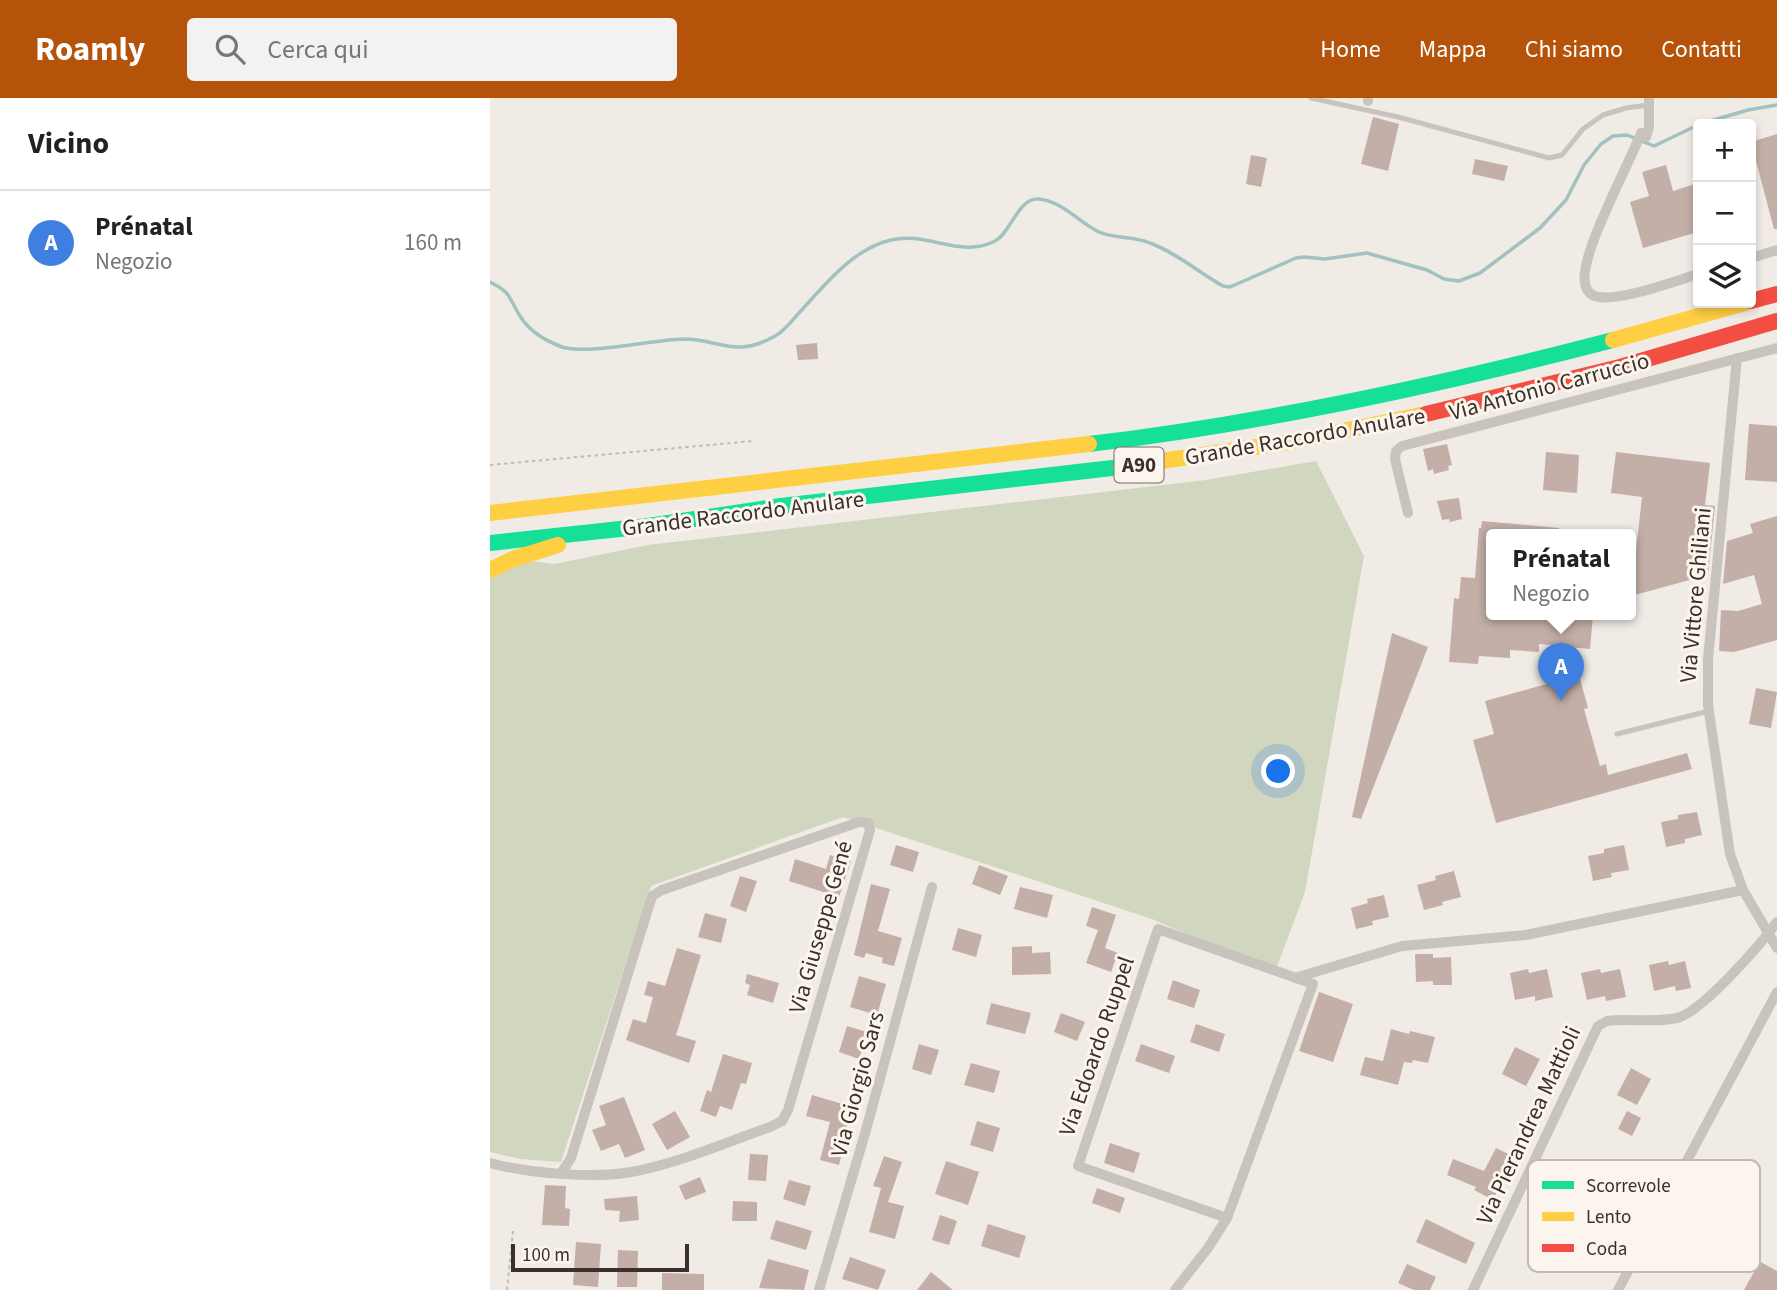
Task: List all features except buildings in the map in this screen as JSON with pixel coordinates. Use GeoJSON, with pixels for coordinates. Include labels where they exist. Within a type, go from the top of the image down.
{"type":"FeatureCollection","features":[{"type":"Feature","properties":{"kind":"highway"},"geometry":{"type":"LineString","coordinates":[[1756,300],[1777,294]]}},
{"type":"Feature","properties":{"kind":"highway","name":"Grande Raccordo Anulare"},"geometry":{"type":"LineString","coordinates":[[490,513],[1076,446],[1232,425],[1387,396],[1594,346],[1727,308]]}},
{"type":"Feature","properties":{"kind":"highway","name":"Grande Raccordo Anulare"},"geometry":{"type":"LineString","coordinates":[[490,543],[648,526],[781,506],[1141,464],[1283,443],[1459,407],[1620,367],[1777,321]]}},
{"type":"Feature","properties":{"kind":"highway"},"geometry":{"type":"LineString","coordinates":[[490,570],[513,559],[554,546],[648,526]]}},
{"type":"Feature","properties":{"kind":"street"},"geometry":{"type":"LineString","coordinates":[[1649,102],[1645,130],[1591,245],[1584,276],[1585,286],[1592,295],[1617,296],[1693,275]]}},
{"type":"Feature","properties":{"kind":"street"},"geometry":{"type":"LineString","coordinates":[[1756,256],[1777,250]]}},
{"type":"Feature","properties":{"kind":"street","name":"Via Antonio Carruccio"},"geometry":{"type":"LineString","coordinates":[[1408,513],[1395,459],[1396,451],[1402,446],[1777,348]]}},
{"type":"Feature","properties":{"kind":"street","name":"Via Vittore Ghiliani"},"geometry":{"type":"LineString","coordinates":[[1737,358],[1708,659],[1709,711],[1726,836],[1734,867],[1777,948]]}},
{"type":"Feature","properties":{"kind":"street","name":"Via Giuseppe Gené"},"geometry":{"type":"LineString","coordinates":[[490,1163],[521,1169],[562,1172],[606,1175],[643,1170],[771,1128],[782,1121],[788,1110],[849,907],[870,830],[868,823],[861,821],[845,826],[662,890],[652,896],[571,1158],[562,1172]]}},
{"type":"Feature","properties":{"kind":"street","name":"Via Giorgio Sars"},"geometry":{"type":"LineString","coordinates":[[819,1290],[932,887]]}},
{"type":"Feature","properties":{"kind":"street"},"geometry":{"type":"LineString","coordinates":[[1296,978],[1402,946],[1526,935],[1744,890]]}},
{"type":"Feature","properties":{"kind":"street","name":"Via Pierandrea Mattioli"},"geometry":{"type":"LineString","coordinates":[[1535,1160],[1598,1026],[1611,1020],[1670,1019],[1690,1013],[1710,997],[1777,922]]}},
{"type":"Feature","properties":{"kind":"street","name":"Via Edoardo Ruppel"},"geometry":{"type":"LineString","coordinates":[[1227,1218],[1078,1166],[1158,929],[1296,978]]}},
{"type":"Feature","properties":{"kind":"street"},"geometry":{"type":"LineString","coordinates":[[1175,1290],[1227,1218],[1313,984],[1296,978]]}},
{"type":"Feature","properties":{"kind":"street"},"geometry":{"type":"LineString","coordinates":[[1687,1160],[1777,992]]}},
{"type":"Feature","properties":{"kind":"street","name":"Via Pierandrea Mattioli"},"geometry":{"type":"LineString","coordinates":[[1473,1290],[1528,1174]]}},
{"type":"Feature","properties":{"kind":"street"},"geometry":{"type":"LineString","coordinates":[[1618,1290],[1628,1272]]}},
{"type":"Feature","properties":{"kind":"lane"},"geometry":{"type":"LineString","coordinates":[[1311,98],[1398,117],[1549,158],[1562,155],[1583,129],[1604,115],[1649,102]]}},
{"type":"Feature","properties":{"kind":"lane"},"geometry":{"type":"LineString","coordinates":[[1617,734],[1709,711]]}},
{"type":"Feature","properties":{"kind":"path"},"geometry":{"type":"LineString","coordinates":[[490,464],[753,441]]}},
{"type":"Feature","properties":{"kind":"path"},"geometry":{"type":"LineString","coordinates":[[507,1290],[513,1231]]}},
{"type":"Feature","properties":{"kind":"green space"},"geometry":{"type":"Polygon","coordinates":[[[1316,461],[1364,556],[1305,892],[1275,972],[1152,919],[843,817],[651,886],[561,1162],[520,1159],[490,1152],[490,577],[513,559],[554,564],[648,545],[1206,480],[1316,461]]]}},
{"type":"Feature","properties":{"kind":"waterway"},"geometry":{"type":"LineString","coordinates":[[1717,119],[1777,105]]}},
{"type":"Feature","properties":{"kind":"waterway"},"geometry":{"type":"LineString","coordinates":[[490,282],[509,296],[533,331],[562,347],[603,348],[683,339],[728,346],[749,346],[781,332],[840,270],[864,251],[891,240],[904,238],[956,246],[982,246],[1001,237],[1020,209],[1032,200],[1039,199],[1056,204],[1099,232],[1144,241],[1159,247],[1223,286],[1230,287],[1296,258],[1325,259],[1367,253],[1427,270],[1444,279],[1459,281],[1480,273],[1540,228],[1566,200],[1584,165],[1601,144],[1613,136],[1627,135],[1654,146],[1693,127]]}},
{"type":"Feature","properties":{"kind":"traffic: fast"},"geometry":{"type":"LineString","coordinates":[[1089,444],[1287,414],[1483,372],[1613,340]]}},
{"type":"Feature","properties":{"kind":"traffic: fast"},"geometry":{"type":"LineString","coordinates":[[490,543],[1121,467]]}},
{"type":"Feature","properties":{"kind":"traffic: slow"},"geometry":{"type":"LineString","coordinates":[[1613,340],[1727,308]]}},
{"type":"Feature","properties":{"kind":"traffic: slow"},"geometry":{"type":"LineString","coordinates":[[1121,467],[1283,443],[1426,414]]}},
{"type":"Feature","properties":{"kind":"traffic: slow"},"geometry":{"type":"LineString","coordinates":[[490,513],[1089,444]]}},
{"type":"Feature","properties":{"kind":"traffic: slow"},"geometry":{"type":"LineString","coordinates":[[490,570],[513,559],[558,545]]}},
{"type":"Feature","properties":{"kind":"traffic: jam"},"geometry":{"type":"LineString","coordinates":[[1756,300],[1777,294]]}},
{"type":"Feature","properties":{"kind":"traffic: jam"},"geometry":{"type":"LineString","coordinates":[[1426,414],[1620,367],[1777,321]]}},
{"type":"Feature","properties":{"kind":"place","name":"Prénatal"},"geometry":{"type":"Point","coordinates":[1561,701]}}]}
